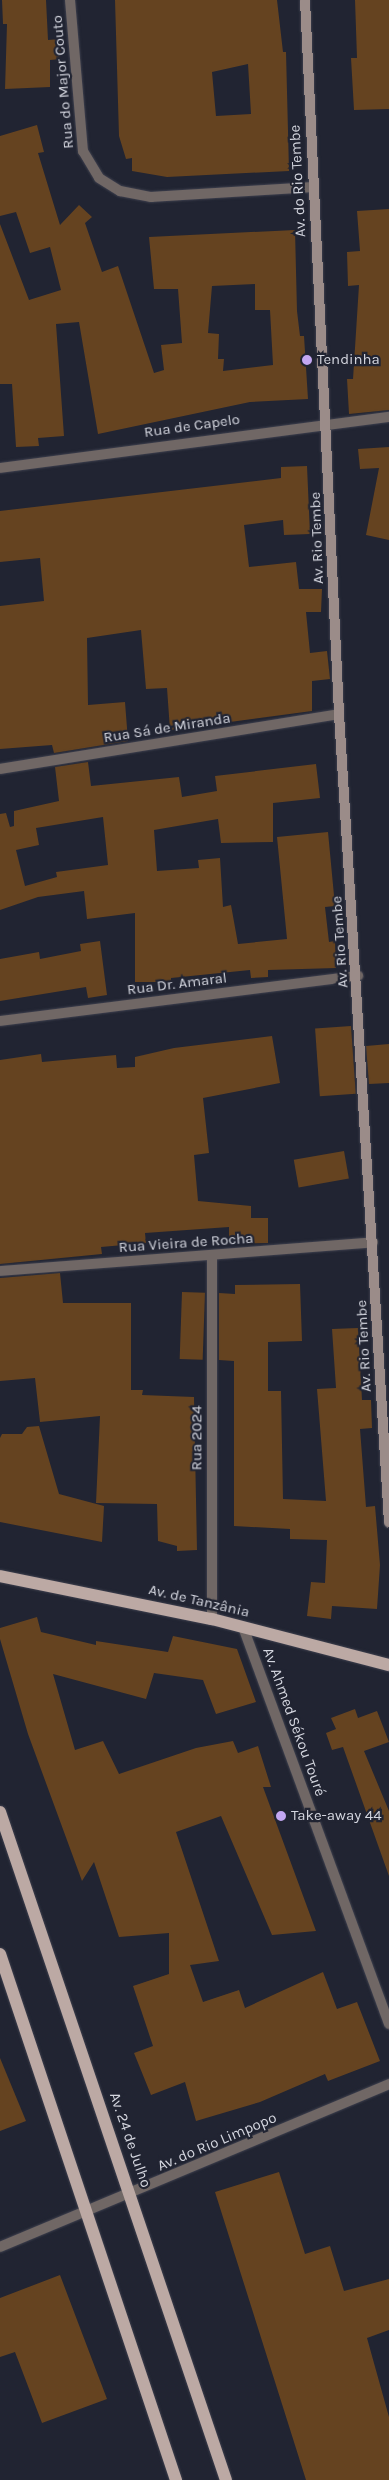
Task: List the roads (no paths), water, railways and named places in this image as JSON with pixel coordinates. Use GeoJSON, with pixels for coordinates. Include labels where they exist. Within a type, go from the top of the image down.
{"type":"FeatureCollection","features":[{"type":"Feature","properties":{"kind":"main road","name":"Av. do Rio Tembe"},"geometry":{"type":"LineString","coordinates":[[304,0],[323,361]]}},
{"type":"Feature","properties":{"kind":"main road","name":"Av. Rio Tembe"},"geometry":{"type":"LineString","coordinates":[[323,361],[340,714],[358,976],[389,1522]]}},
{"type":"Feature","properties":{"kind":"main road","name":"Av. de Tanzânia"},"geometry":{"type":"LineString","coordinates":[[0,1576],[212,1619],[389,1665]]}},
{"type":"Feature","properties":{"kind":"main road","name":"Av. 24 de Julho"},"geometry":{"type":"LineString","coordinates":[[0,1812],[131,2194],[226,2480]]}},
{"type":"Feature","properties":{"kind":"main road"},"geometry":{"type":"LineString","coordinates":[[0,1954],[176,2480]]}},
{"type":"Feature","properties":{"kind":"street","name":"Rua do Major Couto"},"geometry":{"type":"LineString","coordinates":[[70,0],[83,151],[99,178],[120,191],[151,197],[313,187]]}},
{"type":"Feature","properties":{"kind":"street","name":"Rua de Capelo"},"geometry":{"type":"LineString","coordinates":[[0,468],[327,423],[389,417]]}},
{"type":"Feature","properties":{"kind":"street","name":"Rua Sá de Miranda"},"geometry":{"type":"LineString","coordinates":[[0,769],[340,714]]}},
{"type":"Feature","properties":{"kind":"street","name":"Rua Dr. Amaral"},"geometry":{"type":"LineString","coordinates":[[0,1021],[358,976]]}},
{"type":"Feature","properties":{"kind":"street","name":"Rua Vieira de Rocha"},"geometry":{"type":"LineString","coordinates":[[0,1271],[212,1257],[373,1242]]}},
{"type":"Feature","properties":{"kind":"street","name":"Rua 2024"},"geometry":{"type":"LineString","coordinates":[[212,1257],[212,1619]]}},
{"type":"Feature","properties":{"kind":"street","name":"Av. Ahmed Sékou Touré"},"geometry":{"type":"LineString","coordinates":[[243,1628],[389,2024]]}},
{"type":"Feature","properties":{"kind":"street","name":"Av. do Rio Limpopo"},"geometry":{"type":"LineString","coordinates":[[0,2247],[86,2214],[389,2084]]}},
{"type":"Feature","properties":{"kind":"place","name":"Tendinha"},"geometry":{"type":"Point","coordinates":[307,360]}},
{"type":"Feature","properties":{"kind":"place","name":"Take-away 44"},"geometry":{"type":"Point","coordinates":[281,1816]}}]}
